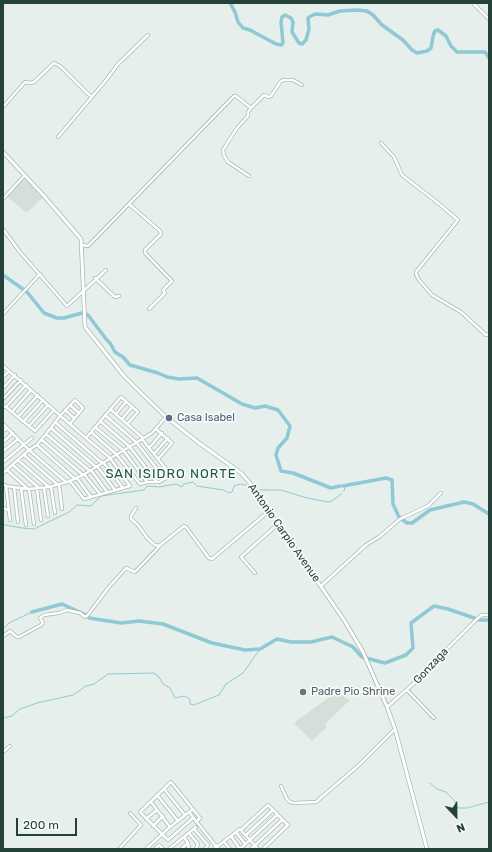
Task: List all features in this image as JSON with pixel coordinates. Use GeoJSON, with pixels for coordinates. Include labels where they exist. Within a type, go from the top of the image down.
{"type":"FeatureCollection","features":[{"type":"Feature","properties":{"kind":"street"},"geometry":{"type":"LineString","coordinates":[[473,3],[489,19]]}},
{"type":"Feature","properties":{"kind":"street"},"geometry":{"type":"LineString","coordinates":[[58,137],[118,64],[148,35]]}},
{"type":"Feature","properties":{"kind":"street"},"geometry":{"type":"LineString","coordinates":[[3,106],[25,82],[34,82],[54,63],[60,66],[92,97]]}},
{"type":"Feature","properties":{"kind":"street"},"geometry":{"type":"LineString","coordinates":[[249,176],[228,162],[224,156],[223,150],[237,128],[248,116],[248,112],[251,108],[264,95],[271,96],[281,81],[288,79],[302,85]]}},
{"type":"Feature","properties":{"kind":"street"},"geometry":{"type":"LineString","coordinates":[[82,245],[88,246],[234,96],[251,108]]}},
{"type":"Feature","properties":{"kind":"street"},"geometry":{"type":"LineString","coordinates":[[381,143],[394,156],[402,176],[458,220],[416,272],[419,280],[432,295],[461,312],[486,335],[489,334]]}},
{"type":"Feature","properties":{"kind":"street","name":"Antonio Carpio Avenue"},"geometry":{"type":"LineString","coordinates":[[3,152],[81,239],[85,327],[124,376],[166,417],[241,473],[249,482],[344,620],[363,652],[395,729],[427,849]]}},
{"type":"Feature","properties":{"kind":"street"},"geometry":{"type":"LineString","coordinates":[[3,199],[25,175]]}},
{"type":"Feature","properties":{"kind":"street"},"geometry":{"type":"LineString","coordinates":[[129,204],[160,231],[161,234],[145,250],[145,253],[172,281],[163,290],[165,293],[149,309]]}},
{"type":"Feature","properties":{"kind":"street"},"geometry":{"type":"LineString","coordinates":[[3,229],[20,252],[67,306],[95,278],[106,270]]}},
{"type":"Feature","properties":{"kind":"street"},"geometry":{"type":"LineString","coordinates":[[3,314],[40,274]]}},
{"type":"Feature","properties":{"kind":"street"},"geometry":{"type":"LineString","coordinates":[[95,278],[115,297],[119,296]]}},
{"type":"Feature","properties":{"kind":"street"},"geometry":{"type":"LineString","coordinates":[[3,366],[110,458],[130,485],[83,498],[70,481]]}},
{"type":"Feature","properties":{"kind":"street"},"geometry":{"type":"LineString","coordinates":[[3,377],[9,371]]}},
{"type":"Feature","properties":{"kind":"street"},"geometry":{"type":"LineString","coordinates":[[3,388],[15,375]]}},
{"type":"Feature","properties":{"kind":"street"},"geometry":{"type":"LineString","coordinates":[[3,399],[20,380]]}},
{"type":"Feature","properties":{"kind":"street"},"geometry":{"type":"LineString","coordinates":[[26,385],[5,406],[35,431],[54,410]]}},
{"type":"Feature","properties":{"kind":"street"},"geometry":{"type":"LineString","coordinates":[[12,412],[32,390]]}},
{"type":"Feature","properties":{"kind":"street"},"geometry":{"type":"LineString","coordinates":[[18,417],[38,395]]}},
{"type":"Feature","properties":{"kind":"street"},"geometry":{"type":"LineString","coordinates":[[86,438],[121,397],[138,412],[127,424]]}},
{"type":"Feature","properties":{"kind":"street"},"geometry":{"type":"LineString","coordinates":[[23,422],[43,400]]}},
{"type":"Feature","properties":{"kind":"street"},"geometry":{"type":"LineString","coordinates":[[3,473],[42,440],[55,422],[75,400],[83,406],[70,424]]}},
{"type":"Feature","properties":{"kind":"street"},"geometry":{"type":"LineString","coordinates":[[116,414],[126,402]]}},
{"type":"Feature","properties":{"kind":"street"},"geometry":{"type":"LineString","coordinates":[[29,426],[48,405]]}},
{"type":"Feature","properties":{"kind":"street"},"geometry":{"type":"LineString","coordinates":[[70,405],[79,413]]}},
{"type":"Feature","properties":{"kind":"street"},"geometry":{"type":"LineString","coordinates":[[122,419],[132,407]]}},
{"type":"Feature","properties":{"kind":"street"},"geometry":{"type":"LineString","coordinates":[[90,432],[116,454],[139,484],[157,482],[170,476],[143,438],[110,409]]}},
{"type":"Feature","properties":{"kind":"street"},"geometry":{"type":"LineString","coordinates":[[65,410],[74,418]]}},
{"type":"Feature","properties":{"kind":"street"},"geometry":{"type":"LineString","coordinates":[[105,415],[136,442],[165,479]]}},
{"type":"Feature","properties":{"kind":"street"},"geometry":{"type":"LineString","coordinates":[[4,485],[38,489],[70,481],[103,463],[143,438],[156,429],[166,417]]}},
{"type":"Feature","properties":{"kind":"street"},"geometry":{"type":"LineString","coordinates":[[100,421],[129,446],[157,482]]}},
{"type":"Feature","properties":{"kind":"street"},"geometry":{"type":"LineString","coordinates":[[55,422],[103,463],[123,488]]}},
{"type":"Feature","properties":{"kind":"street"},"geometry":{"type":"LineString","coordinates":[[3,424],[24,445],[67,482]]}},
{"type":"Feature","properties":{"kind":"street"},"geometry":{"type":"LineString","coordinates":[[95,427],[123,450],[147,482]]}},
{"type":"Feature","properties":{"kind":"street"},"geometry":{"type":"LineString","coordinates":[[3,431],[7,428]]}},
{"type":"Feature","properties":{"kind":"street"},"geometry":{"type":"LineString","coordinates":[[51,428],[96,467],[115,490]]}},
{"type":"Feature","properties":{"kind":"street"},"geometry":{"type":"LineString","coordinates":[[156,429],[172,442],[172,444],[158,459]]}},
{"type":"Feature","properties":{"kind":"street"},"geometry":{"type":"LineString","coordinates":[[3,442],[13,433]]}},
{"type":"Feature","properties":{"kind":"street"},"geometry":{"type":"LineString","coordinates":[[149,448],[162,433]]}},
{"type":"Feature","properties":{"kind":"street"},"geometry":{"type":"LineString","coordinates":[[46,434],[90,470],[107,492]]}},
{"type":"Feature","properties":{"kind":"street"},"geometry":{"type":"LineString","coordinates":[[3,462],[32,438]]}},
{"type":"Feature","properties":{"kind":"street"},"geometry":{"type":"LineString","coordinates":[[154,454],[168,438]]}},
{"type":"Feature","properties":{"kind":"street"},"geometry":{"type":"LineString","coordinates":[[3,452],[18,439]]}},
{"type":"Feature","properties":{"kind":"street"},"geometry":{"type":"LineString","coordinates":[[42,440],[83,474],[100,494]]}},
{"type":"Feature","properties":{"kind":"street"},"geometry":{"type":"LineString","coordinates":[[37,445],[76,478],[91,496]]}},
{"type":"Feature","properties":{"kind":"street"},"geometry":{"type":"LineString","coordinates":[[24,455],[58,485],[62,509]]}},
{"type":"Feature","properties":{"kind":"street"},"geometry":{"type":"LineString","coordinates":[[18,460],[50,487],[55,513]]}},
{"type":"Feature","properties":{"kind":"street"},"geometry":{"type":"LineString","coordinates":[[13,465],[38,489],[41,520]]}},
{"type":"Feature","properties":{"kind":"street"},"geometry":{"type":"LineString","coordinates":[[7,470],[29,489],[34,524]]}},
{"type":"Feature","properties":{"kind":"street"},"geometry":{"type":"LineString","coordinates":[[4,485],[7,493],[10,520]]}},
{"type":"Feature","properties":{"kind":"street"},"geometry":{"type":"LineString","coordinates":[[14,487],[18,522]]}},
{"type":"Feature","properties":{"kind":"street"},"geometry":{"type":"LineString","coordinates":[[22,488],[26,525]]}},
{"type":"Feature","properties":{"kind":"street"},"geometry":{"type":"LineString","coordinates":[[44,488],[48,516]]}},
{"type":"Feature","properties":{"kind":"street"},"geometry":{"type":"LineString","coordinates":[[3,491],[7,493]]}},
{"type":"Feature","properties":{"kind":"street"},"geometry":{"type":"LineString","coordinates":[[321,586],[366,545],[379,537],[400,519],[428,506],[441,493]]}},
{"type":"Feature","properties":{"kind":"street"},"geometry":{"type":"LineString","coordinates":[[3,499],[8,501]]}},
{"type":"Feature","properties":{"kind":"street"},"geometry":{"type":"LineString","coordinates":[[3,508],[9,510]]}},
{"type":"Feature","properties":{"kind":"street"},"geometry":{"type":"LineString","coordinates":[[136,508],[130,516],[131,519],[137,524],[148,539],[155,545],[160,546]]}},
{"type":"Feature","properties":{"kind":"street"},"geometry":{"type":"LineString","coordinates":[[3,636],[10,631],[17,637],[20,637],[42,624],[40,618],[44,615],[59,613],[67,610],[80,613],[85,617],[87,616],[109,587],[126,568],[135,572],[160,546],[184,526],[209,558],[212,559],[269,511]]}},
{"type":"Feature","properties":{"kind":"street"},"geometry":{"type":"LineString","coordinates":[[255,573],[241,557],[278,524]]}},
{"type":"Feature","properties":{"kind":"street","name":"Gonzaga"},"geometry":{"type":"LineString","coordinates":[[387,707],[434,665],[472,622],[480,616],[489,615]]}},
{"type":"Feature","properties":{"kind":"street"},"geometry":{"type":"LineString","coordinates":[[407,690],[434,718]]}},
{"type":"Feature","properties":{"kind":"street"},"geometry":{"type":"LineString","coordinates":[[281,786],[290,802],[316,802],[359,765],[395,729]]}},
{"type":"Feature","properties":{"kind":"street"},"geometry":{"type":"LineString","coordinates":[[3,752],[10,746]]}},
{"type":"Feature","properties":{"kind":"street"},"geometry":{"type":"LineString","coordinates":[[193,818],[168,840],[140,812],[171,782],[200,818],[196,822]]}},
{"type":"Feature","properties":{"kind":"street"},"geometry":{"type":"LineString","coordinates":[[164,789],[186,815]]}},
{"type":"Feature","properties":{"kind":"street"},"geometry":{"type":"LineString","coordinates":[[157,795],[178,821]]}},
{"type":"Feature","properties":{"kind":"street"},"geometry":{"type":"LineString","coordinates":[[151,802],[170,827]]}},
{"type":"Feature","properties":{"kind":"street"},"geometry":{"type":"LineString","coordinates":[[189,812],[217,847],[230,836],[242,829],[268,806],[288,825],[263,849]]}},
{"type":"Feature","properties":{"kind":"street"},"geometry":{"type":"LineString","coordinates":[[146,849],[193,809]]}},
{"type":"Feature","properties":{"kind":"street"},"geometry":{"type":"LineString","coordinates":[[146,819],[157,810]]}},
{"type":"Feature","properties":{"kind":"street"},"geometry":{"type":"LineString","coordinates":[[246,835],[273,810]]}},
{"type":"Feature","properties":{"kind":"street"},"geometry":{"type":"LineString","coordinates":[[119,849],[141,826],[130,813]]}},
{"type":"Feature","properties":{"kind":"street"},"geometry":{"type":"LineString","coordinates":[[230,836],[240,849],[277,815]]}},
{"type":"Feature","properties":{"kind":"street"},"geometry":{"type":"LineString","coordinates":[[153,826],[162,816]]}},
{"type":"Feature","properties":{"kind":"street"},"geometry":{"type":"LineString","coordinates":[[251,849],[282,820]]}},
{"type":"Feature","properties":{"kind":"street"},"geometry":{"type":"LineString","coordinates":[[169,849],[195,828],[208,844],[205,849]]}},
{"type":"Feature","properties":{"kind":"street"},"geometry":{"type":"LineString","coordinates":[[242,829],[258,849]]}},
{"type":"Feature","properties":{"kind":"street"},"geometry":{"type":"LineString","coordinates":[[236,832],[246,844]]}},
{"type":"Feature","properties":{"kind":"street"},"geometry":{"type":"LineString","coordinates":[[189,833],[198,844],[196,849]]}},
{"type":"Feature","properties":{"kind":"street"},"geometry":{"type":"LineString","coordinates":[[184,837],[188,843],[189,849]]}},
{"type":"Feature","properties":{"kind":"street"},"geometry":{"type":"LineString","coordinates":[[224,842],[230,849]]}},
{"type":"Feature","properties":{"kind":"street"},"geometry":{"type":"LineString","coordinates":[[181,849],[188,843]]}},
{"type":"Feature","properties":{"kind":"street"},"geometry":{"type":"LineString","coordinates":[[155,849],[159,845],[163,849]]}},
{"type":"Feature","properties":{"kind":"shaded area"},"geometry":{"type":"Polygon","coordinates":[[[24,176],[43,197],[27,213],[6,196],[24,176]]]}},
{"type":"Feature","properties":{"kind":"shaded area"},"geometry":{"type":"Polygon","coordinates":[[[336,692],[350,700],[325,724],[327,727],[312,741],[294,723],[336,692]]]}},
{"type":"Feature","properties":{"kind":"waterway"},"geometry":{"type":"LineString","coordinates":[[230,3],[238,22],[243,28],[250,30],[276,44],[281,45],[283,43],[281,22],[282,17],[285,15],[291,18],[293,22],[292,32],[299,43],[302,44],[306,40],[309,29],[308,18],[311,16],[315,14],[328,15],[340,11],[357,10],[367,11],[373,15],[382,25],[403,40],[412,50],[417,53],[427,51],[431,48],[433,36],[435,31],[438,30],[446,36],[451,46],[457,52],[485,52],[489,58]]}},
{"type":"Feature","properties":{"kind":"waterway"},"geometry":{"type":"LineString","coordinates":[[3,275],[27,292],[44,313],[57,318],[64,318],[82,313],[88,315],[110,343],[115,352],[123,357],[130,365],[167,377],[179,379],[197,378],[242,404],[255,408],[265,406],[278,410],[290,426],[287,438],[278,448],[276,455],[281,471],[293,473],[331,488],[340,486]]}},
{"type":"Feature","properties":{"kind":"waterway"},"geometry":{"type":"LineString","coordinates":[[343,486],[386,478],[392,480],[393,504],[399,517],[407,523],[412,523],[430,510],[464,502],[473,504],[489,514]]}},
{"type":"Feature","properties":{"kind":"waterway"},"geometry":{"type":"LineString","coordinates":[[3,523],[5,525],[34,529],[69,512],[77,505],[91,506],[101,496],[144,490],[147,486],[159,487],[176,484],[182,487],[184,484],[193,482],[197,486],[223,490],[229,493],[232,492],[234,486],[240,484],[250,486]]}},
{"type":"Feature","properties":{"kind":"waterway"},"geometry":{"type":"LineString","coordinates":[[344,491],[346,485]]}},
{"type":"Feature","properties":{"kind":"waterway"},"geometry":{"type":"LineString","coordinates":[[255,488],[260,490],[281,490],[307,498],[328,502],[332,501],[341,494]]}},
{"type":"Feature","properties":{"kind":"waterway"},"geometry":{"type":"LineString","coordinates":[[32,612],[62,604],[86,615]]}},
{"type":"Feature","properties":{"kind":"waterway"},"geometry":{"type":"LineString","coordinates":[[89,618],[121,623],[139,621],[163,624],[212,643],[245,650],[260,649],[277,639],[291,642],[311,642],[332,637],[353,647],[362,657],[385,663],[406,655],[413,648],[411,623],[434,606],[448,609],[480,620],[489,620]]}},
{"type":"Feature","properties":{"kind":"waterway"},"geometry":{"type":"LineString","coordinates":[[3,629],[9,623],[32,612]]}},
{"type":"Feature","properties":{"kind":"waterway"},"geometry":{"type":"LineString","coordinates":[[3,718],[12,716],[20,709],[37,703],[73,695],[86,686],[94,684],[108,674],[154,673],[159,677],[163,684],[170,688],[175,698],[184,696],[190,699],[190,704],[194,705],[219,695],[226,684],[243,673],[260,649]]}},
{"type":"Feature","properties":{"kind":"waterway"},"geometry":{"type":"LineString","coordinates":[[430,783],[437,789],[446,792],[454,800],[458,808],[467,808],[489,802]]}},
{"type":"Feature","properties":{"kind":"place","name":"Casa Isabel"},"geometry":{"type":"Point","coordinates":[169,418]}},
{"type":"Feature","properties":{"kind":"place","name":"Padre Pio Shrine"},"geometry":{"type":"Point","coordinates":[303,692]}},
{"type":"Feature","properties":{"kind":"district","name":"SAN ISIDRO NORTE"},"geometry":{"type":"Point","coordinates":[171,474]}}]}
